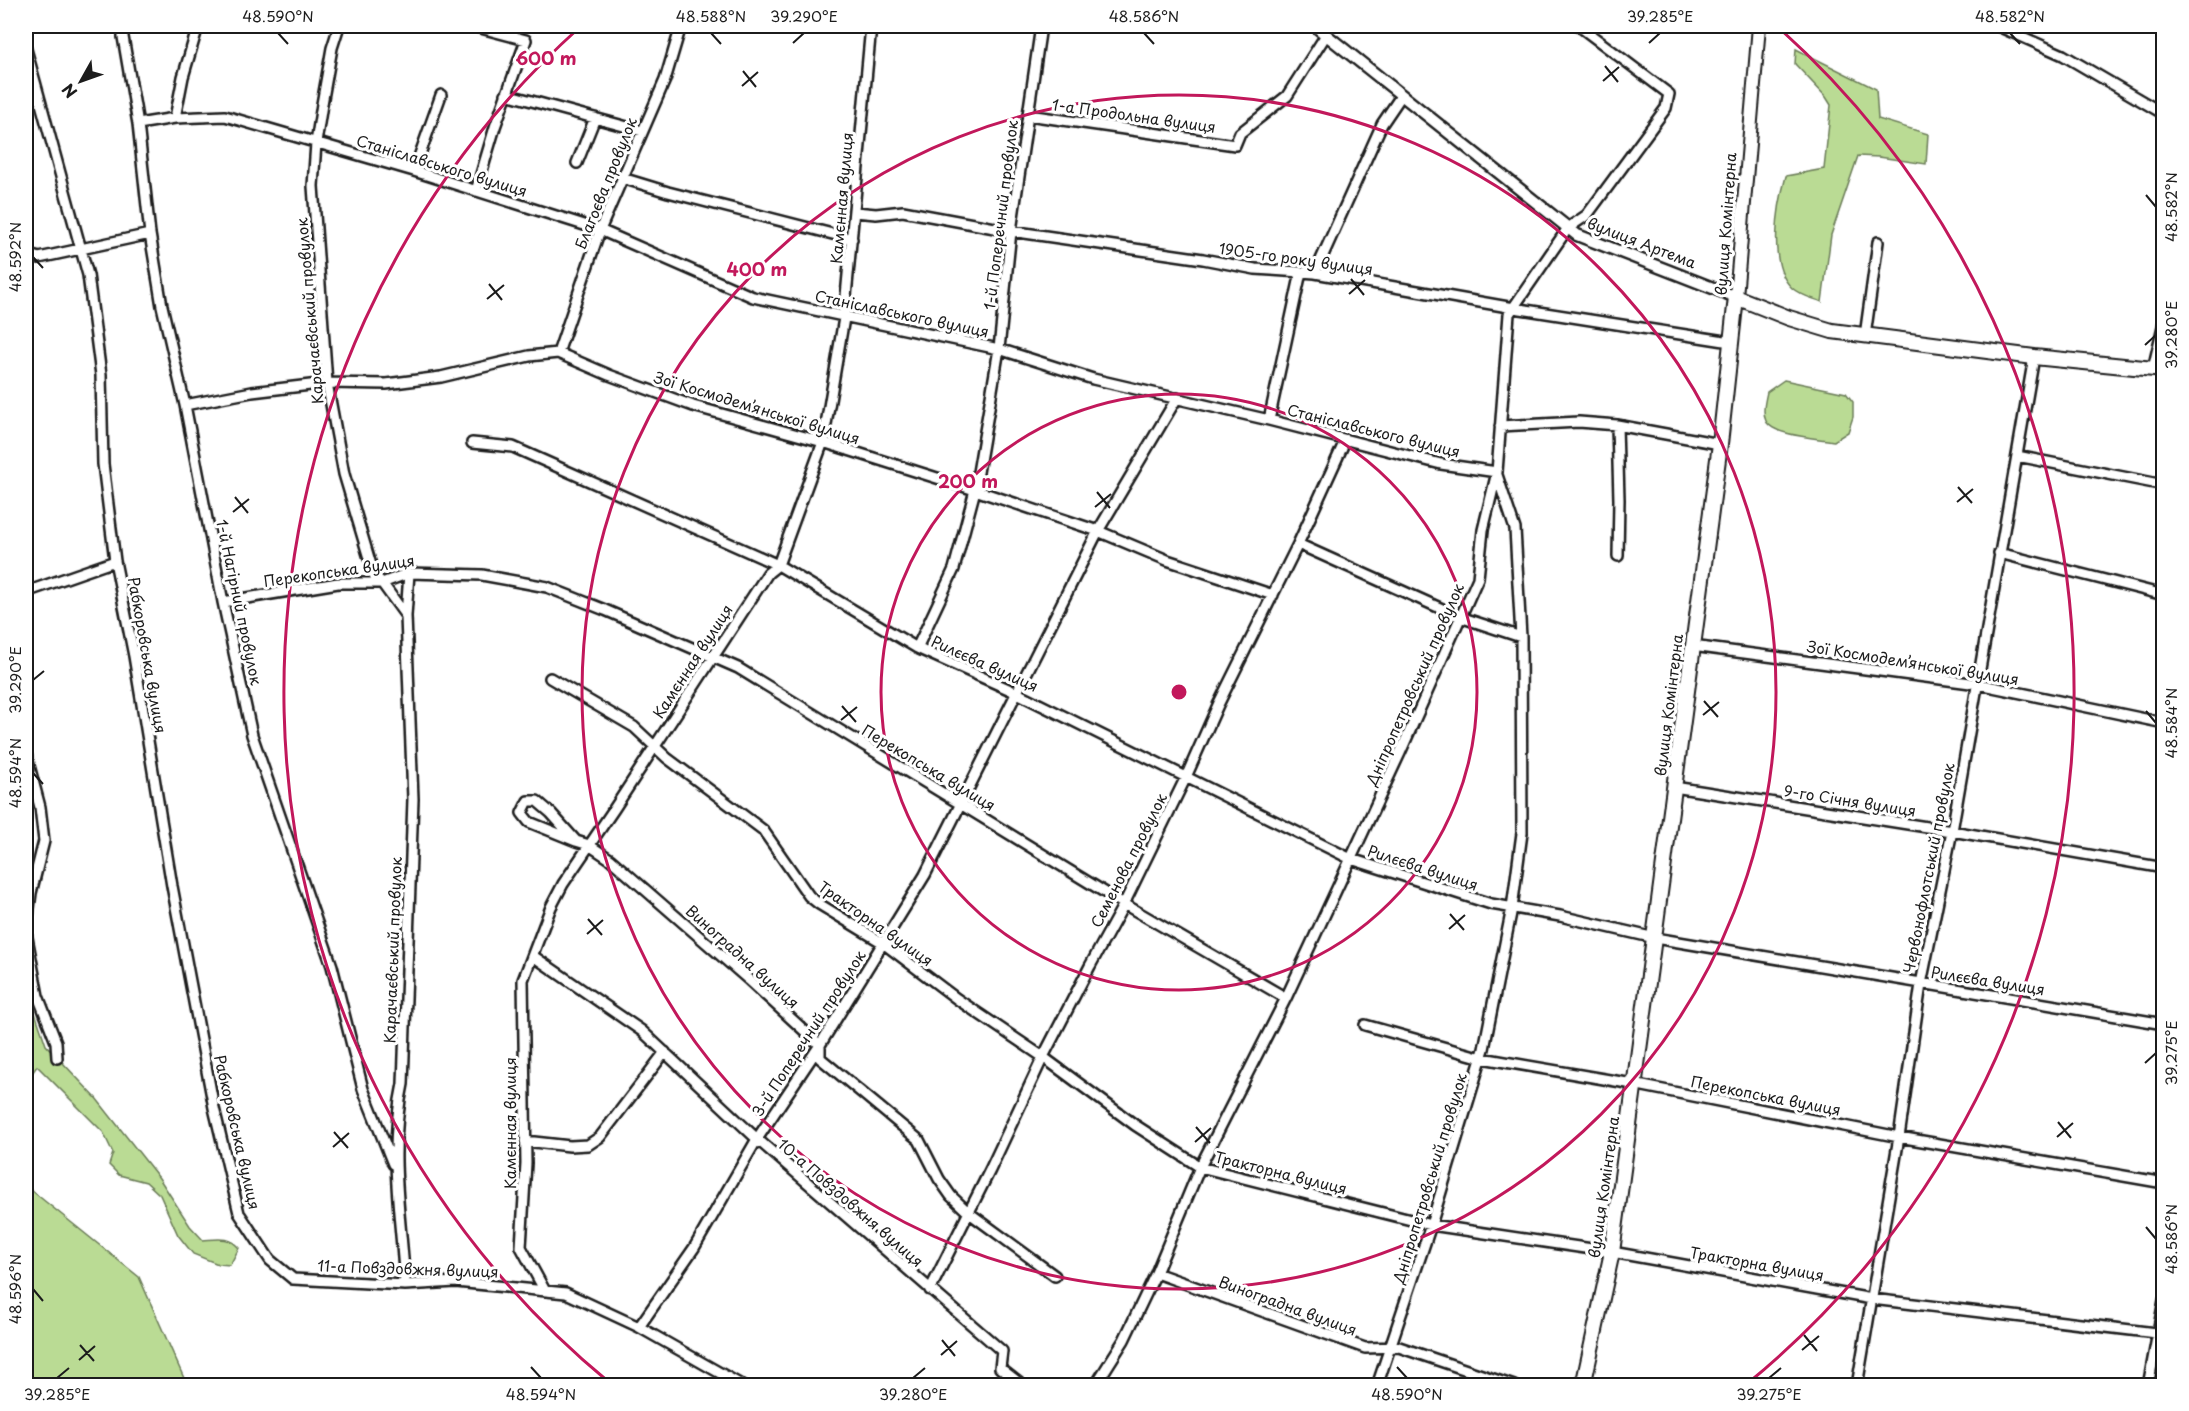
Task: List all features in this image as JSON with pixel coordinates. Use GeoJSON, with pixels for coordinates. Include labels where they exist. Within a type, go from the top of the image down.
{"type":"FeatureCollection","features":[{"type":"Feature","properties":{"kind":"main road","name":"вулиця Комінтерна"},"geometry":{"type":"LineString","coordinates":[[1583,1386],[1612,1252],[1720,444],[1736,297],[1759,26]]}},
{"type":"Feature","properties":{"kind":"main road","name":"вулиця Артема"},"geometry":{"type":"LineString","coordinates":[[1736,297],[1832,331],[2034,357],[2158,369]]}},
{"type":"Feature","properties":{"kind":"street","name":"1-й Нагірний провулок"},"geometry":{"type":"LineString","coordinates":[[123,26],[138,124],[150,234],[162,306],[185,405],[223,602],[252,735],[332,966],[363,1089],[395,1168]]}},
{"type":"Feature","properties":{"kind":"street"},"geometry":{"type":"LineString","coordinates":[[175,118],[183,77],[198,26]]}},
{"type":"Feature","properties":{"kind":"street","name":"Карачаєвський провулок"},"geometry":{"type":"LineString","coordinates":[[339,26],[332,48],[316,143],[313,177],[327,383],[344,474],[374,575],[406,616]]}},
{"type":"Feature","properties":{"kind":"street"},"geometry":{"type":"LineString","coordinates":[[473,26],[526,40],[506,94],[476,190]]}},
{"type":"Feature","properties":{"kind":"street","name":"Благоєва провулок"},"geometry":{"type":"LineString","coordinates":[[558,353],[600,230],[665,80],[681,26]]}},
{"type":"Feature","properties":{"kind":"street","name":"Камєнная вулиця"},"geometry":{"type":"LineString","coordinates":[[545,1291],[522,1247],[526,1163],[523,980],[563,884],[768,573],[778,566],[823,442],[844,318],[871,26]]}},
{"type":"Feature","properties":{"kind":"street","name":"1-й Поперечний провулок"},"geometry":{"type":"LineString","coordinates":[[917,648],[954,569],[975,490],[999,349],[1011,231],[1041,26]]}},
{"type":"Feature","properties":{"kind":"street","name":"вулиця Артема"},"geometry":{"type":"LineString","coordinates":[[1315,26],[1577,235],[1736,297]]}},
{"type":"Feature","properties":{"kind":"street"},"geometry":{"type":"LineString","coordinates":[[1497,472],[1509,314],[1568,228],[1587,215],[1666,108],[1669,94],[1579,26]]}},
{"type":"Feature","properties":{"kind":"street"},"geometry":{"type":"LineString","coordinates":[[1998,26],[2063,55],[2163,114]]}},
{"type":"Feature","properties":{"kind":"street","name":"1-а Продольна вулиця"},"geometry":{"type":"LineString","coordinates":[[1028,115],[1235,144],[1240,133],[1287,96],[1326,34]]}},
{"type":"Feature","properties":{"kind":"street","name":"Рабкоровська вулиця"},"geometry":{"type":"LineString","coordinates":[[26,49],[88,275],[101,375],[103,464],[115,561],[214,1108],[239,1213],[270,1260]]}},
{"type":"Feature","properties":{"kind":"street"},"geometry":{"type":"LineString","coordinates":[[506,94],[642,131]]}},
{"type":"Feature","properties":{"kind":"street"},"geometry":{"type":"LineString","coordinates":[[414,171],[441,95]]}},
{"type":"Feature","properties":{"kind":"street"},"geometry":{"type":"LineString","coordinates":[[1315,273],[1382,124],[1401,96]]}},
{"type":"Feature","properties":{"kind":"street","name":"Станіславського вулиця"},"geometry":{"type":"LineString","coordinates":[[138,124],[175,118],[225,116],[414,171],[600,230],[753,297],[999,349],[1093,379],[1269,420],[1441,464],[1497,472]]}},
{"type":"Feature","properties":{"kind":"street"},"geometry":{"type":"LineString","coordinates":[[577,163],[595,118]]}},
{"type":"Feature","properties":{"kind":"street"},"geometry":{"type":"LineString","coordinates":[[622,178],[852,239]]}},
{"type":"Feature","properties":{"kind":"street","name":"1905-го року вулиця"},"geometry":{"type":"LineString","coordinates":[[855,212],[876,214],[903,211],[1011,231],[1255,268],[1315,273],[1514,308],[1731,342]]}},
{"type":"Feature","properties":{"kind":"street"},"geometry":{"type":"LineString","coordinates":[[26,254],[39,258],[150,234]]}},
{"type":"Feature","properties":{"kind":"street"},"geometry":{"type":"LineString","coordinates":[[1865,336],[1878,242]]}},
{"type":"Feature","properties":{"kind":"street"},"geometry":{"type":"LineString","coordinates":[[1269,420],[1301,272]]}},
{"type":"Feature","properties":{"kind":"street"},"geometry":{"type":"LineString","coordinates":[[2158,369],[2163,322]]}},
{"type":"Feature","properties":{"kind":"street","name":"Зої Космодем’янської вулиця"},"geometry":{"type":"LineString","coordinates":[[185,405],[252,392],[327,383],[397,382],[441,376],[529,356],[558,353],[609,375],[693,406],[823,442],[975,490],[1098,531],[1167,560],[1273,595]]}},
{"type":"Feature","properties":{"kind":"street","name":"Червонофлотський провулок"},"geometry":{"type":"LineString","coordinates":[[1857,1386],[1899,1137],[1921,984],[1952,831],[2034,357]]}},
{"type":"Feature","properties":{"kind":"street","name":"3-й Поперечний провулок"},"geometry":{"type":"LineString","coordinates":[[639,1327],[694,1248],[757,1139],[820,1045],[925,875],[1015,692],[1062,606],[1098,531],[1177,398]]}},
{"type":"Feature","properties":{"kind":"street"},"geometry":{"type":"LineString","coordinates":[[1500,426],[1579,422],[1617,425],[1720,444]]}},
{"type":"Feature","properties":{"kind":"street"},"geometry":{"type":"LineString","coordinates":[[1617,425],[1618,556]]}},
{"type":"Feature","properties":{"kind":"street","name":"Семенова провулок"},"geometry":{"type":"LineString","coordinates":[[930,1290],[1043,1057],[1124,904],[1186,777],[1218,705],[1298,544],[1345,441]]}},
{"type":"Feature","properties":{"kind":"street","name":"Рилєєва вулиця"},"geometry":{"type":"LineString","coordinates":[[471,442],[513,447],[778,566],[917,648],[1015,692],[1351,859],[1491,904],[1560,916],[1654,938],[2163,1024]]}},
{"type":"Feature","properties":{"kind":"street"},"geometry":{"type":"LineString","coordinates":[[2017,456],[2163,485]]}},
{"type":"Feature","properties":{"kind":"street","name":"Дніпропетровський провулок"},"geometry":{"type":"LineString","coordinates":[[1095,1386],[1124,1340],[1156,1273],[1200,1167],[1286,998],[1478,578],[1483,530],[1497,472]]}},
{"type":"Feature","properties":{"kind":"street","name":"Дніпропетровський провулок"},"geometry":{"type":"LineString","coordinates":[[1377,1386],[1431,1225],[1482,1058],[1512,909],[1522,834],[1521,638],[1515,529],[1497,472]]}},
{"type":"Feature","properties":{"kind":"street"},"geometry":{"type":"LineString","coordinates":[[1298,544],[1460,617],[1521,638]]}},
{"type":"Feature","properties":{"kind":"street"},"geometry":{"type":"LineString","coordinates":[[1999,553],[2163,595]]}},
{"type":"Feature","properties":{"kind":"street"},"geometry":{"type":"LineString","coordinates":[[26,592],[115,561]]}},
{"type":"Feature","properties":{"kind":"street","name":"Карачаєвський провулок"},"geometry":{"type":"LineString","coordinates":[[405,1285],[395,1168],[398,1109],[403,1084],[413,799],[406,616],[409,573]]}},
{"type":"Feature","properties":{"kind":"street","name":"Перекопська вулиця"},"geometry":{"type":"LineString","coordinates":[[223,602],[338,583],[382,583],[409,573],[482,576],[547,586],[738,669],[1124,904],[1286,998]]}},
{"type":"Feature","properties":{"kind":"street","name":"Зої Космодем’янської вулиця"},"geometry":{"type":"LineString","coordinates":[[1692,646],[1978,684],[2163,723]]}},
{"type":"Feature","properties":{"kind":"street","name":"Тракторна вулиця"},"geometry":{"type":"LineString","coordinates":[[550,678],[634,727],[654,747],[763,830],[809,896],[884,943],[957,999],[1043,1057],[1135,1125],[1200,1167],[1431,1225],[1612,1252],[1872,1299],[2160,1333]]}},
{"type":"Feature","properties":{"kind":"street"},"geometry":{"type":"LineString","coordinates":[[26,754],[40,807],[44,841],[31,893],[27,932],[38,996],[56,1042],[57,1058]]}},
{"type":"Feature","properties":{"kind":"street","name":"9-го Січня вулиця"},"geometry":{"type":"LineString","coordinates":[[1674,787],[1952,831],[2163,868]]}},
{"type":"Feature","properties":{"kind":"street","name":"Виноградна вулиця"},"geometry":{"type":"LineString","coordinates":[[576,841],[537,801],[528,801],[522,813],[529,822],[576,841],[589,845],[610,859],[663,904],[820,1045],[820,1058],[919,1140],[939,1179],[951,1196],[968,1212],[1055,1276]]}},
{"type":"Feature","properties":{"kind":"street","name":"10-а Повздовжня вулиця"},"geometry":{"type":"LineString","coordinates":[[533,956],[642,1031],[757,1139],[1002,1351],[1000,1368],[1023,1386]]}},
{"type":"Feature","properties":{"kind":"street","name":"Перекопська вулиця"},"geometry":{"type":"LineString","coordinates":[[1365,1025],[1482,1058],[1633,1084],[1899,1137],[2163,1183]]}},
{"type":"Feature","properties":{"kind":"street"},"geometry":{"type":"LineString","coordinates":[[525,1141],[570,1146],[588,1145],[600,1137],[665,1052]]}},
{"type":"Feature","properties":{"kind":"street","name":"11-а Повздовжня вулиця"},"geometry":{"type":"LineString","coordinates":[[270,1260],[293,1279],[405,1285],[456,1282],[566,1293],[639,1327],[743,1386]]}},
{"type":"Feature","properties":{"kind":"street","name":"Виноградна вулиця"},"geometry":{"type":"LineString","coordinates":[[1156,1273],[1365,1348],[1399,1347],[1514,1386]]}},
{"type":"Feature","properties":{"kind":"street"},"geometry":{"type":"LineString","coordinates":[[2148,1386],[2160,1333],[2163,1300]]}},
{"type":"Feature","properties":{"kind":"green space"},"geometry":{"type":"Polygon","coordinates":[[[1796,49],[1876,89],[1878,119],[1928,134],[1926,164],[1858,156],[1831,235],[1822,302],[1792,288],[1784,278],[1777,250],[1778,218],[1786,176],[1824,169],[1831,105],[1795,64],[1796,49]]]}},
{"type":"Feature","properties":{"kind":"green space"},"geometry":{"type":"Polygon","coordinates":[[[1784,380],[1846,393],[1853,402],[1853,417],[1848,432],[1834,441],[1786,433],[1770,426],[1764,414],[1767,392],[1784,380]]]}},
{"type":"Feature","properties":{"kind":"green space"},"geometry":{"type":"Polygon","coordinates":[[[26,957],[31,1001],[46,1045],[96,1098],[159,1178],[190,1226],[203,1240],[227,1240],[239,1248],[230,1265],[218,1264],[193,1254],[178,1235],[160,1195],[146,1182],[119,1175],[109,1165],[113,1153],[103,1132],[37,1066],[31,1075],[26,1077],[26,957]]]}},
{"type":"Feature","properties":{"kind":"green space"},"geometry":{"type":"Polygon","coordinates":[[[26,1186],[139,1277],[187,1385],[26,1385],[26,1186]]]}}]}
